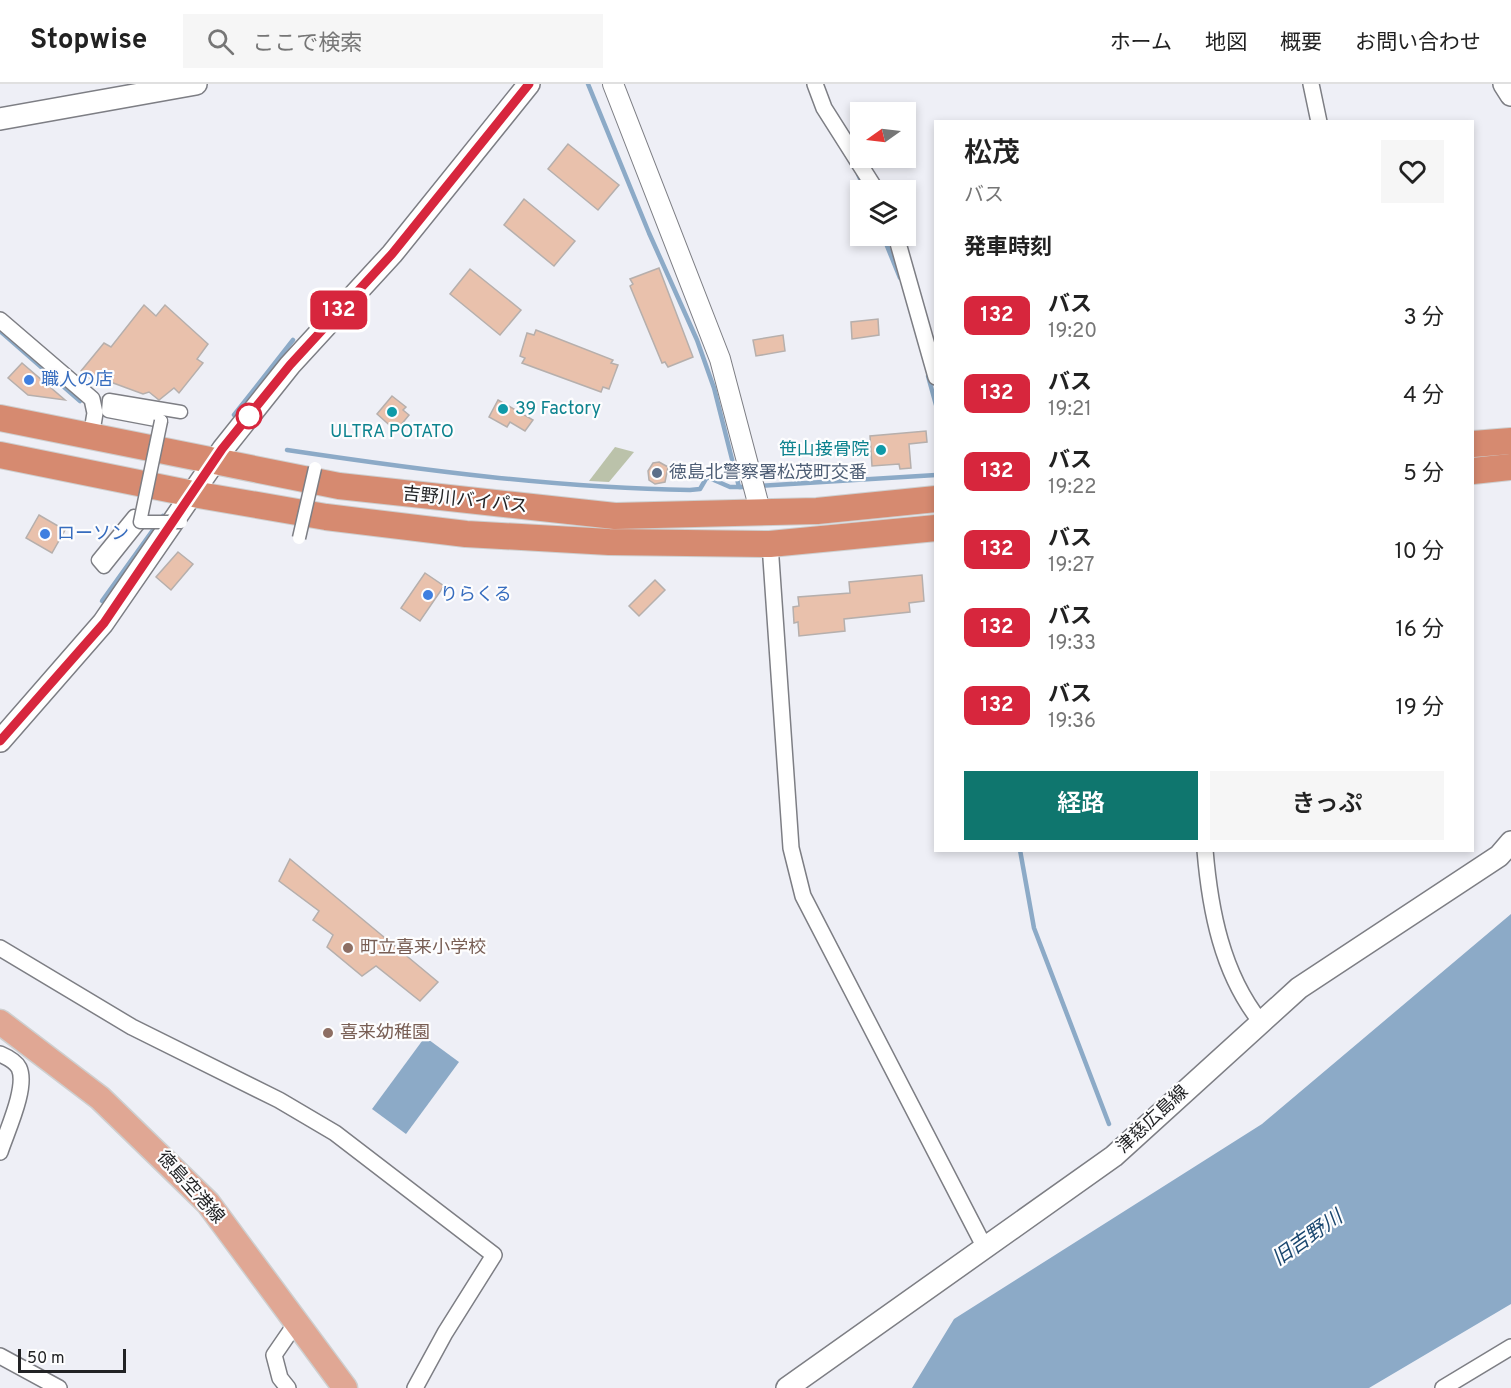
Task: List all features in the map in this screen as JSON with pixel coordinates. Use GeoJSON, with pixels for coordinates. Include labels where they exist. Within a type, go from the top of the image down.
{"type":"FeatureCollection","features":[{"type":"Feature","properties":{"kind":"highway","name":"吉野川バイパス"},"geometry":{"type":"LineString","coordinates":[[0,418],[339,486],[604,515],[761,514],[934,499]]}},
{"type":"Feature","properties":{"kind":"highway"},"geometry":{"type":"LineString","coordinates":[[1474,444],[1511,441]]}},
{"type":"Feature","properties":{"kind":"highway","name":"吉野川バイパス"},"geometry":{"type":"LineString","coordinates":[[0,455],[193,494],[326,517],[466,534],[609,542],[770,544],[934,528]]}},
{"type":"Feature","properties":{"kind":"highway"},"geometry":{"type":"LineString","coordinates":[[1474,471],[1511,467]]}},
{"type":"Feature","properties":{"kind":"main road"},"geometry":{"type":"LineString","coordinates":[[0,119],[196,84]]}},
{"type":"Feature","properties":{"kind":"main road"},"geometry":{"type":"LineString","coordinates":[[0,741],[104,623],[214,462],[290,365],[392,254],[529,84]]}},
{"type":"Feature","properties":{"kind":"main road"},"geometry":{"type":"LineString","coordinates":[[1504,84],[1511,95]]}},
{"type":"Feature","properties":{"kind":"main road","name":"津慈広島線"},"geometry":{"type":"LineString","coordinates":[[787,1388],[984,1246],[1114,1156],[1299,988],[1499,856],[1511,842]]}},
{"type":"Feature","properties":{"kind":"main road","name":"徳島空港線"},"geometry":{"type":"LineString","coordinates":[[0,1022],[100,1098],[157,1150],[208,1203],[345,1388]]}},
{"type":"Feature","properties":{"kind":"street"},"geometry":{"type":"LineString","coordinates":[[613,84],[720,358],[761,514]]}},
{"type":"Feature","properties":{"kind":"street"},"geometry":{"type":"LineString","coordinates":[[815,84],[824,108],[870,180]]}},
{"type":"Feature","properties":{"kind":"street"},"geometry":{"type":"LineString","coordinates":[[1311,84],[1319,120]]}},
{"type":"Feature","properties":{"kind":"street"},"geometry":{"type":"LineString","coordinates":[[899,246],[934,370]]}},
{"type":"Feature","properties":{"kind":"street"},"geometry":{"type":"LineString","coordinates":[[0,320],[92,399],[95,413],[92,437]]}},
{"type":"Feature","properties":{"kind":"street"},"geometry":{"type":"LineString","coordinates":[[181,412],[109,400],[108,411],[161,421],[137,519],[182,522]]}},
{"type":"Feature","properties":{"kind":"street"},"geometry":{"type":"LineString","coordinates":[[299,538],[315,468]]}},
{"type":"Feature","properties":{"kind":"street"},"geometry":{"type":"LineString","coordinates":[[770,544],[791,848],[802,896],[984,1246]]}},
{"type":"Feature","properties":{"kind":"street"},"geometry":{"type":"LineString","coordinates":[[1205,852],[1218,938],[1245,1001],[1260,1021]]}},
{"type":"Feature","properties":{"kind":"street"},"geometry":{"type":"LineString","coordinates":[[0,948],[132,1027],[279,1100],[335,1133],[495,1255],[445,1333],[415,1388]]}},
{"type":"Feature","properties":{"kind":"street"},"geometry":{"type":"LineString","coordinates":[[0,1054],[18,1065],[21,1074],[19,1096],[0,1152]]}},
{"type":"Feature","properties":{"kind":"street"},"geometry":{"type":"LineString","coordinates":[[288,1388],[280,1378],[274,1355],[296,1323]]}},
{"type":"Feature","properties":{"kind":"street"},"geometry":{"type":"LineString","coordinates":[[1443,1388],[1511,1347]]}},
{"type":"Feature","properties":{"kind":"street"},"geometry":{"type":"LineString","coordinates":[[0,1356],[59,1388]]}},
{"type":"Feature","properties":{"kind":"green space"},"geometry":{"type":"Polygon","coordinates":[[[615,447],[634,452],[609,482],[589,481],[615,447]]]}},
{"type":"Feature","properties":{"kind":"water","name":"旧吉野川"},"geometry":{"type":"Polygon","coordinates":[[[1511,914],[1511,1304],[1369,1388],[912,1388],[954,1319],[1262,1124],[1511,914]]]}},
{"type":"Feature","properties":{"kind":"water"},"geometry":{"type":"Polygon","coordinates":[[[425,1037],[459,1062],[406,1134],[372,1109],[425,1037]]]}},
{"type":"Feature","properties":{"kind":"building"},"geometry":{"type":"Polygon","coordinates":[[[568,144],[619,185],[598,210],[548,169],[568,144]]]}},
{"type":"Feature","properties":{"kind":"building"},"geometry":{"type":"Polygon","coordinates":[[[524,199],[575,241],[554,266],[504,225],[524,199]]]}},
{"type":"Feature","properties":{"kind":"building"},"geometry":{"type":"Polygon","coordinates":[[[659,268],[693,357],[668,367],[665,362],[662,363],[630,286],[633,284],[630,279],[659,268]]]}},
{"type":"Feature","properties":{"kind":"building"},"geometry":{"type":"Polygon","coordinates":[[[470,269],[521,310],[500,335],[450,294],[470,269]]]}},
{"type":"Feature","properties":{"kind":"building"},"geometry":{"type":"Polygon","coordinates":[[[144,305],[156,316],[165,305],[208,344],[197,359],[203,363],[179,393],[174,388],[159,400],[149,392],[143,394],[105,380],[100,387],[81,371],[104,343],[111,347],[144,305]]]}},
{"type":"Feature","properties":{"kind":"building"},"geometry":{"type":"Polygon","coordinates":[[[878,319],[879,335],[852,339],[851,322],[878,319]]]}},
{"type":"Feature","properties":{"kind":"building"},"geometry":{"type":"Polygon","coordinates":[[[536,330],[613,360],[611,363],[618,365],[609,389],[603,387],[601,392],[522,363],[525,358],[520,356],[527,333],[534,335],[536,330]]]}},
{"type":"Feature","properties":{"kind":"building"},"geometry":{"type":"Polygon","coordinates":[[[783,335],[785,351],[756,356],[753,340],[783,335]]]}},
{"type":"Feature","properties":{"kind":"building"},"geometry":{"type":"Polygon","coordinates":[[[22,363],[65,400],[28,395],[8,378],[22,363]]]}},
{"type":"Feature","properties":{"kind":"building","name":"ULTRA POTATO"},"geometry":{"type":"Polygon","coordinates":[[[392,396],[406,407],[403,410],[409,415],[396,431],[377,414],[392,396]]]}},
{"type":"Feature","properties":{"kind":"building","name":"39 Factory"},"geometry":{"type":"Polygon","coordinates":[[[498,400],[533,420],[525,431],[510,422],[507,427],[489,417],[498,400]]]}},
{"type":"Feature","properties":{"kind":"building"},"geometry":{"type":"Polygon","coordinates":[[[926,431],[927,442],[909,444],[911,468],[900,469],[899,464],[872,466],[870,436],[926,431]]]}},
{"type":"Feature","properties":{"kind":"building"},"geometry":{"type":"Polygon","coordinates":[[[659,462],[668,467],[665,482],[655,484],[649,480],[648,471],[653,463],[659,462]]]}},
{"type":"Feature","properties":{"kind":"building","name":"ローソン"},"geometry":{"type":"Polygon","coordinates":[[[39,515],[65,530],[52,553],[26,538],[39,515]]]}},
{"type":"Feature","properties":{"kind":"building"},"geometry":{"type":"Polygon","coordinates":[[[178,552],[193,564],[171,590],[156,577],[178,552]]]}},
{"type":"Feature","properties":{"kind":"building"},"geometry":{"type":"Polygon","coordinates":[[[425,573],[444,586],[420,621],[401,608],[425,573]]]}},
{"type":"Feature","properties":{"kind":"building"},"geometry":{"type":"Polygon","coordinates":[[[922,575],[924,601],[909,603],[910,612],[844,619],[845,631],[799,636],[798,622],[794,623],[793,607],[799,606],[798,597],[850,593],[849,582],[922,575]]]}},
{"type":"Feature","properties":{"kind":"building"},"geometry":{"type":"Polygon","coordinates":[[[655,580],[665,590],[639,616],[629,606],[655,580]]]}},
{"type":"Feature","properties":{"kind":"building"},"geometry":{"type":"Polygon","coordinates":[[[290,859],[438,982],[420,1001],[376,966],[362,976],[327,947],[333,935],[313,920],[319,911],[279,881],[290,859]]]}},
{"type":"Feature","properties":{"kind":"waterway"},"geometry":{"type":"LineString","coordinates":[[588,84],[649,233],[697,340],[714,388],[739,487],[748,487]]}},
{"type":"Feature","properties":{"kind":"waterway"},"geometry":{"type":"LineString","coordinates":[[858,174],[861,180]]}},
{"type":"Feature","properties":{"kind":"waterway"},"geometry":{"type":"LineString","coordinates":[[887,246],[900,278]]}},
{"type":"Feature","properties":{"kind":"waterway"},"geometry":{"type":"LineString","coordinates":[[0,331],[80,401]]}},
{"type":"Feature","properties":{"kind":"waterway"},"geometry":{"type":"LineString","coordinates":[[234,415],[293,340]]}},
{"type":"Feature","properties":{"kind":"waterway"},"geometry":{"type":"LineString","coordinates":[[928,376],[934,398]]}},
{"type":"Feature","properties":{"kind":"waterway"},"geometry":{"type":"LineString","coordinates":[[287,450],[538,482],[690,490],[700,489],[707,477],[730,487],[741,487]]}},
{"type":"Feature","properties":{"kind":"waterway"},"geometry":{"type":"LineString","coordinates":[[759,486],[934,475]]}},
{"type":"Feature","properties":{"kind":"waterway"},"geometry":{"type":"LineString","coordinates":[[102,601],[163,516]]}},
{"type":"Feature","properties":{"kind":"waterway"},"geometry":{"type":"LineString","coordinates":[[1020,852],[1034,928],[1109,1124]]}},
{"type":"Feature","properties":{"kind":"bus line","name":"132"},"geometry":{"type":"LineString","coordinates":[[0,741],[104,623],[222,449],[328,320],[392,254],[529,84]]}},
{"type":"Feature","properties":{"kind":"place","name":"職人の店"},"geometry":{"type":"Point","coordinates":[29,380]}},
{"type":"Feature","properties":{"kind":"place","name":"39 Factory"},"geometry":{"type":"Point","coordinates":[503,409]}},
{"type":"Feature","properties":{"kind":"place","name":"ULTRA POTATO"},"geometry":{"type":"Point","coordinates":[392,412]}},
{"type":"Feature","properties":{"kind":"place","name":"笹山接骨院"},"geometry":{"type":"Point","coordinates":[881,450]}},
{"type":"Feature","properties":{"kind":"place","name":"徳島北警察署松茂町交番"},"geometry":{"type":"Point","coordinates":[657,473]}},
{"type":"Feature","properties":{"kind":"place","name":"ローソン"},"geometry":{"type":"Point","coordinates":[45,534]}},
{"type":"Feature","properties":{"kind":"place","name":"りらくる"},"geometry":{"type":"Point","coordinates":[428,595]}},
{"type":"Feature","properties":{"kind":"place","name":"町立喜来小学校"},"geometry":{"type":"Point","coordinates":[348,948]}},
{"type":"Feature","properties":{"kind":"place","name":"喜来幼稚園"},"geometry":{"type":"Point","coordinates":[328,1033]}}]}
